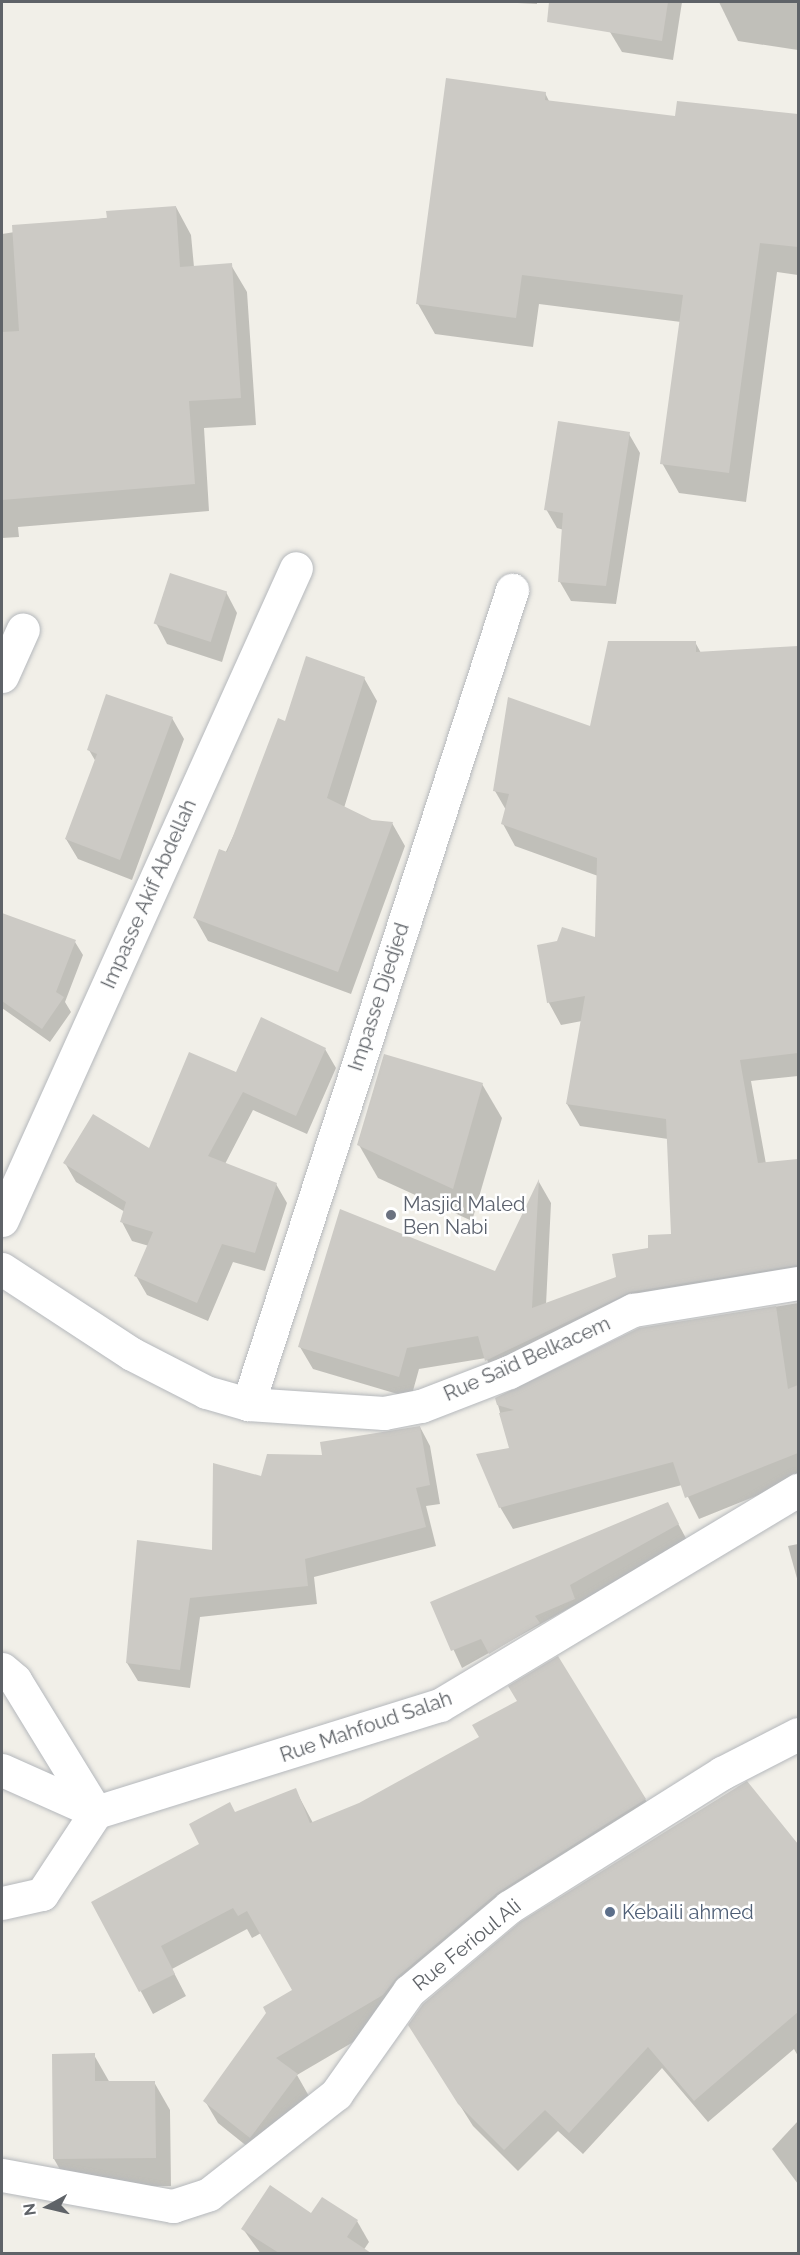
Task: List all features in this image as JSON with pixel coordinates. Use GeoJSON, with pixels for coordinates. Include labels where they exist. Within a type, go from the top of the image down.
{"type":"FeatureCollection","features":[{"type":"Feature","properties":{"kind":"street","name":"Impasse Akif Abdellah"},"geometry":{"type":"LineString","coordinates":[[2,1220],[296,568]]}},
{"type":"Feature","properties":{"kind":"street","name":"Impasse Djedjed"},"geometry":{"type":"LineString","coordinates":[[248,1404],[512,590]]}},
{"type":"Feature","properties":{"kind":"street"},"geometry":{"type":"LineString","coordinates":[[2,676],[23,629]]}},
{"type":"Feature","properties":{"kind":"street","name":"Rue Saïd Belkacem"},"geometry":{"type":"LineString","coordinates":[[2,1269],[132,1354],[206,1392],[248,1404],[384,1413],[422,1406],[508,1372],[633,1310],[798,1283]]}},
{"type":"Feature","properties":{"kind":"street","name":"Rue Mahfoud Salah"},"geometry":{"type":"LineString","coordinates":[[96,1812],[440,1705],[798,1490]]}},
{"type":"Feature","properties":{"kind":"street"},"geometry":{"type":"LineString","coordinates":[[2,1669],[15,1680],[96,1812]]}},
{"type":"Feature","properties":{"kind":"street","name":"Rue Ferioul Ali"},"geometry":{"type":"LineString","coordinates":[[2,2175],[172,2206],[209,2194],[336,2094],[410,1991],[509,1907],[722,1773],[798,1734]]}},
{"type":"Feature","properties":{"kind":"street"},"geometry":{"type":"LineString","coordinates":[[2,1770],[96,1812]]}},
{"type":"Feature","properties":{"kind":"street"},"geometry":{"type":"LineString","coordinates":[[2,1903],[42,1894],[96,1812]]}},
{"type":"Feature","properties":{"kind":"building"},"geometry":{"type":"Polygon","coordinates":[[[549,2],[668,2],[662,41],[547,22],[549,2]]]}},
{"type":"Feature","properties":{"kind":"building"},"geometry":{"type":"Polygon","coordinates":[[[446,78],[546,92],[545,100],[675,116],[677,101],[798,114],[798,247],[760,243],[729,473],[660,464],[683,295],[522,275],[516,318],[416,304],[446,78]]]}},
{"type":"Feature","properties":{"kind":"building"},"geometry":{"type":"Polygon","coordinates":[[[176,206],[180,267],[232,263],[241,398],[189,401],[195,484],[2,500],[2,332],[19,331],[12,225],[107,218],[106,211],[176,206]]]}},
{"type":"Feature","properties":{"kind":"building"},"geometry":{"type":"Polygon","coordinates":[[[558,421],[630,432],[606,586],[558,582],[563,513],[544,510],[558,421]]]}},
{"type":"Feature","properties":{"kind":"building"},"geometry":{"type":"Polygon","coordinates":[[[170,573],[227,592],[211,642],[154,623],[170,573]]]}},
{"type":"Feature","properties":{"kind":"building"},"geometry":{"type":"Polygon","coordinates":[[[608,641],[696,641],[696,652],[798,646],[798,1053],[740,1060],[758,1163],[798,1159],[798,1265],[630,1292],[485,1361],[478,1336],[407,1348],[399,1377],[298,1347],[340,1209],[495,1271],[539,1179],[532,1308],[616,1277],[612,1254],[648,1248],[648,1235],[671,1234],[666,1119],[566,1104],[585,996],[547,1003],[537,945],[557,941],[562,927],[595,937],[597,858],[501,824],[509,794],[493,791],[508,697],[590,726],[608,641]]]}},
{"type":"Feature","properties":{"kind":"building"},"geometry":{"type":"Polygon","coordinates":[[[306,656],[365,677],[327,798],[372,820],[393,822],[338,972],[193,918],[219,849],[227,852],[278,718],[285,721],[306,656]]]}},
{"type":"Feature","properties":{"kind":"building"},"geometry":{"type":"Polygon","coordinates":[[[106,694],[173,717],[120,860],[65,839],[97,754],[87,750],[106,694]]]}},
{"type":"Feature","properties":{"kind":"building"},"geometry":{"type":"Polygon","coordinates":[[[2,913],[76,940],[56,992],[64,997],[42,1029],[2,1001],[2,913]]]}},
{"type":"Feature","properties":{"kind":"building"},"geometry":{"type":"Polygon","coordinates":[[[261,1017],[326,1048],[296,1116],[243,1092],[208,1156],[277,1183],[255,1253],[222,1244],[197,1303],[134,1276],[153,1232],[120,1222],[126,1202],[63,1163],[93,1114],[149,1148],[189,1052],[236,1072],[261,1017]]]}},
{"type":"Feature","properties":{"kind":"building"},"geometry":{"type":"Polygon","coordinates":[[[384,1054],[483,1083],[453,1189],[357,1145],[384,1054]]]}},
{"type":"Feature","properties":{"kind":"building"},"geometry":{"type":"Polygon","coordinates":[[[776,1306],[788,1389],[798,1385],[798,1453],[685,1498],[673,1462],[499,1508],[476,1454],[509,1448],[499,1413],[514,1410],[497,1405],[495,1398],[639,1328],[776,1306]]]}},
{"type":"Feature","properties":{"kind":"building"},"geometry":{"type":"Polygon","coordinates":[[[420,1426],[430,1485],[416,1488],[426,1527],[305,1559],[308,1586],[190,1598],[180,1670],[126,1663],[137,1540],[212,1550],[213,1463],[261,1476],[267,1454],[322,1455],[320,1442],[420,1426]]]}},
{"type":"Feature","properties":{"kind":"building"},"geometry":{"type":"Polygon","coordinates":[[[668,1502],[679,1524],[570,1585],[575,1599],[535,1616],[540,1623],[489,1654],[481,1639],[451,1651],[430,1602],[668,1502]]]}},
{"type":"Feature","properties":{"kind":"building"},"geometry":{"type":"Polygon","coordinates":[[[558,1656],[646,1799],[497,1893],[397,1977],[383,1995],[276,2058],[298,2074],[250,2138],[203,2101],[266,2013],[263,2007],[292,1990],[247,1911],[238,1916],[233,1908],[161,1946],[175,1974],[139,1992],[91,1902],[199,1844],[189,1824],[230,1802],[235,1812],[296,1788],[310,1823],[359,1803],[479,1737],[472,1725],[517,1701],[508,1686],[558,1656]]]}},
{"type":"Feature","properties":{"kind":"building"},"geometry":{"type":"Polygon","coordinates":[[[747,1781],[798,1844],[798,2012],[694,2101],[648,2047],[569,2133],[545,2110],[504,2150],[458,2104],[408,2025],[423,2004],[520,1922],[747,1781]]]}},
{"type":"Feature","properties":{"kind":"building"},"geometry":{"type":"Polygon","coordinates":[[[95,2053],[95,2081],[155,2081],[156,2158],[53,2159],[52,2054],[95,2053]]]}},
{"type":"Feature","properties":{"kind":"building"},"geometry":{"type":"Polygon","coordinates":[[[270,2185],[311,2213],[322,2197],[358,2220],[347,2237],[371,2253],[279,2253],[241,2229],[270,2185]]]}},
{"type":"Feature","properties":{"kind":"place","name":"Masjid Maled Ben Nabi"},"geometry":{"type":"Point","coordinates":[391,1215]}},
{"type":"Feature","properties":{"kind":"place","name":"Kebaili ahmed"},"geometry":{"type":"Point","coordinates":[610,1912]}}]}
